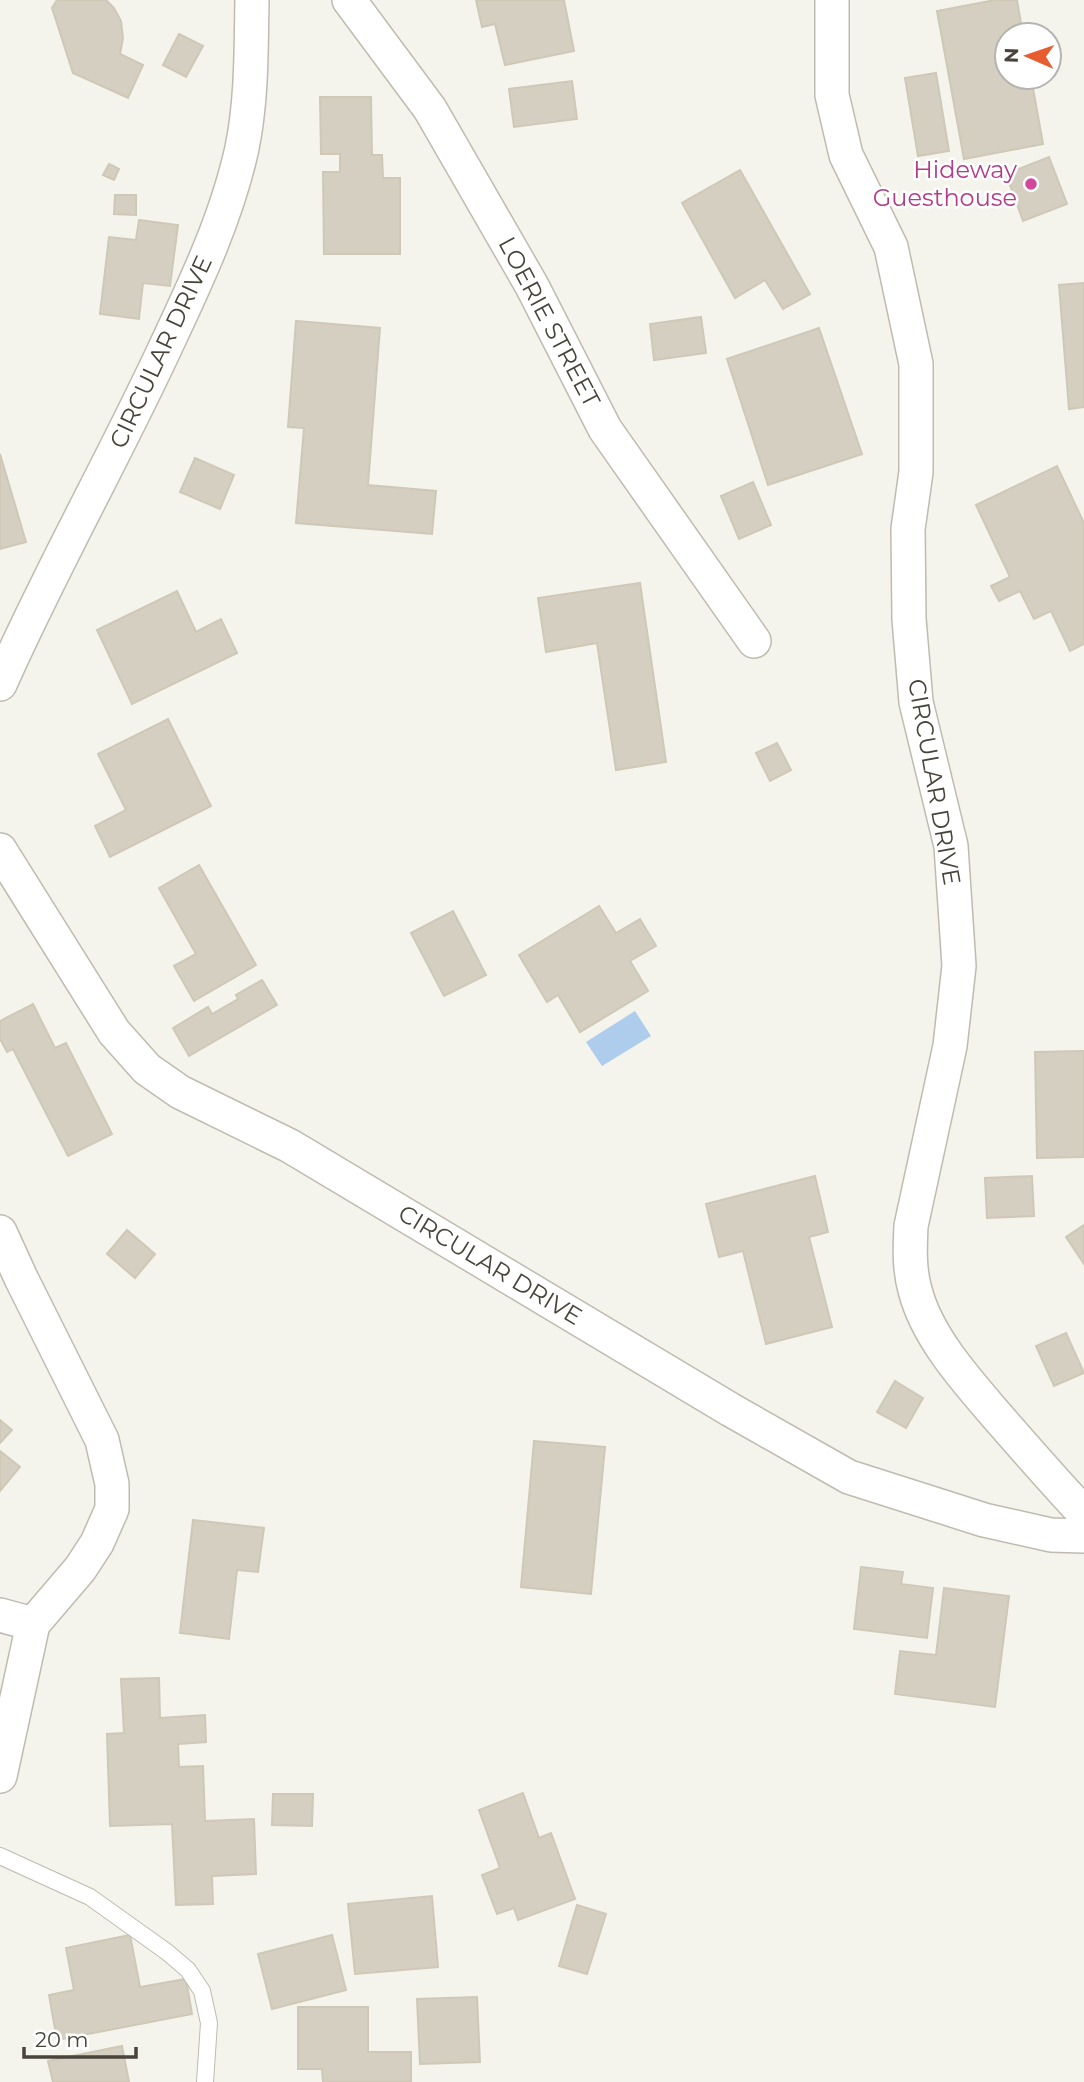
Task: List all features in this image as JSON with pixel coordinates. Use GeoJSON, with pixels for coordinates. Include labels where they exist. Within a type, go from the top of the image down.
{"type":"FeatureCollection","features":[{"type":"Feature","properties":{"kind":"street","name":"CIRCULAR DRIVE"},"geometry":{"type":"LineString","coordinates":[[0,684],[25,629],[127,429],[192,290],[223,213],[246,121],[251,72],[252,0]]}},
{"type":"Feature","properties":{"kind":"street","name":"LOERIE STREET"},"geometry":{"type":"LineString","coordinates":[[349,0],[430,109],[532,286],[605,429],[754,641]]}},
{"type":"Feature","properties":{"kind":"street","name":"CIRCULAR DRIVE"},"geometry":{"type":"LineString","coordinates":[[832,0],[832,95],[846,156],[891,247],[916,364],[916,472],[908,529],[909,619],[916,702],[951,846],[960,966],[950,1046],[911,1226],[909,1254],[915,1290],[928,1323],[959,1372],[1084,1516]]}},
{"type":"Feature","properties":{"kind":"street","name":"CIRCULAR DRIVE"},"geometry":{"type":"LineString","coordinates":[[0,850],[114,1032],[147,1069],[180,1092],[290,1146],[731,1410],[849,1477],[984,1520],[1051,1535],[1084,1536]]}},
{"type":"Feature","properties":{"kind":"street"},"geometry":{"type":"LineString","coordinates":[[0,1232],[102,1440],[112,1484],[112,1509],[97,1543],[80,1569],[33,1624],[0,1776]]}},
{"type":"Feature","properties":{"kind":"street"},"geometry":{"type":"LineString","coordinates":[[0,1615],[33,1624]]}},
{"type":"Feature","properties":{"kind":"lane"},"geometry":{"type":"LineString","coordinates":[[0,1856],[90,1896],[188,1970],[202,1991],[209,2022],[205,2082]]}},
{"type":"Feature","properties":{"kind":"water"},"geometry":{"type":"Polygon","coordinates":[[[635,1011],[651,1036],[602,1066],[586,1042],[635,1011]]]}},
{"type":"Feature","properties":{"kind":"building"},"geometry":{"type":"Polygon","coordinates":[[[57,0],[106,0],[114,8],[121,21],[123,38],[120,54],[143,65],[128,98],[73,73],[52,8],[57,0]]]}},
{"type":"Feature","properties":{"kind":"building"},"geometry":{"type":"Polygon","coordinates":[[[476,0],[564,0],[574,51],[505,65],[495,24],[482,27],[476,0]]]}},
{"type":"Feature","properties":{"kind":"building"},"geometry":{"type":"Polygon","coordinates":[[[995,0],[1017,0],[1021,21],[993,21],[993,91],[1034,91],[1043,144],[964,159],[937,11],[995,0]]]}},
{"type":"Feature","properties":{"kind":"building"},"geometry":{"type":"Polygon","coordinates":[[[179,34],[203,46],[186,77],[163,65],[179,34]]]}},
{"type":"Feature","properties":{"kind":"building"},"geometry":{"type":"Polygon","coordinates":[[[936,73],[949,151],[918,156],[905,78],[936,73]]]}},
{"type":"Feature","properties":{"kind":"building"},"geometry":{"type":"Polygon","coordinates":[[[572,81],[577,119],[514,127],[509,89],[572,81]]]}},
{"type":"Feature","properties":{"kind":"building"},"geometry":{"type":"Polygon","coordinates":[[[320,97],[371,97],[372,155],[382,155],[383,178],[400,178],[400,254],[324,254],[323,172],[340,172],[340,154],[321,154],[320,97]]]}},
{"type":"Feature","properties":{"kind":"building"},"geometry":{"type":"Polygon","coordinates":[[[1049,157],[1067,204],[1023,221],[1006,174],[1049,157]]]}},
{"type":"Feature","properties":{"kind":"building"},"geometry":{"type":"Polygon","coordinates":[[[109,164],[119,169],[114,180],[103,175],[109,164]]]}},
{"type":"Feature","properties":{"kind":"building"},"geometry":{"type":"Polygon","coordinates":[[[740,170],[810,294],[783,309],[765,280],[735,298],[682,203],[740,170]]]}},
{"type":"Feature","properties":{"kind":"building"},"geometry":{"type":"Polygon","coordinates":[[[115,195],[136,195],[136,215],[114,214],[115,195]]]}},
{"type":"Feature","properties":{"kind":"building"},"geometry":{"type":"Polygon","coordinates":[[[139,220],[178,225],[170,286],[143,283],[139,319],[100,314],[109,237],[136,240],[139,220]]]}},
{"type":"Feature","properties":{"kind":"building"},"geometry":{"type":"Polygon","coordinates":[[[1084,283],[1084,407],[1069,409],[1059,285],[1084,283]]]}},
{"type":"Feature","properties":{"kind":"building"},"geometry":{"type":"Polygon","coordinates":[[[701,317],[706,353],[654,360],[650,324],[701,317]]]}},
{"type":"Feature","properties":{"kind":"building"},"geometry":{"type":"Polygon","coordinates":[[[296,321],[380,328],[368,485],[436,491],[432,534],[296,523],[304,428],[288,427],[296,321]]]}},
{"type":"Feature","properties":{"kind":"building"},"geometry":{"type":"Polygon","coordinates":[[[819,328],[862,454],[768,485],[727,359],[819,328]]]}},
{"type":"Feature","properties":{"kind":"building"},"geometry":{"type":"Polygon","coordinates":[[[0,454],[26,542],[0,549],[0,454]]]}},
{"type":"Feature","properties":{"kind":"building"},"geometry":{"type":"Polygon","coordinates":[[[195,458],[234,475],[220,509],[180,492],[195,458]]]}},
{"type":"Feature","properties":{"kind":"building"},"geometry":{"type":"Polygon","coordinates":[[[1057,466],[1084,523],[1084,644],[1070,651],[1051,611],[1034,619],[1020,591],[999,601],[991,586],[1010,577],[976,505],[1057,466]]]}},
{"type":"Feature","properties":{"kind":"building"},"geometry":{"type":"Polygon","coordinates":[[[753,482],[771,525],[739,539],[721,496],[753,482]]]}},
{"type":"Feature","properties":{"kind":"building"},"geometry":{"type":"Polygon","coordinates":[[[640,583],[666,762],[616,770],[597,643],[546,652],[538,598],[640,583]]]}},
{"type":"Feature","properties":{"kind":"building"},"geometry":{"type":"Polygon","coordinates":[[[177,591],[196,632],[221,619],[237,653],[132,704],[97,630],[177,591]]]}},
{"type":"Feature","properties":{"kind":"building"},"geometry":{"type":"Polygon","coordinates":[[[168,719],[211,806],[110,857],[95,826],[126,810],[98,754],[168,719]]]}},
{"type":"Feature","properties":{"kind":"building"},"geometry":{"type":"Polygon","coordinates":[[[777,743],[791,770],[770,781],[756,753],[777,743]]]}},
{"type":"Feature","properties":{"kind":"building"},"geometry":{"type":"Polygon","coordinates":[[[199,865],[256,965],[194,1001],[174,966],[196,954],[159,888],[199,865]]]}},
{"type":"Feature","properties":{"kind":"building"},"geometry":{"type":"Polygon","coordinates":[[[599,906],[616,933],[640,919],[656,946],[630,961],[648,991],[580,1032],[558,995],[547,1002],[519,955],[599,906]]]}},
{"type":"Feature","properties":{"kind":"building"},"geometry":{"type":"Polygon","coordinates":[[[453,911],[486,975],[444,996],[411,933],[453,911]]]}},
{"type":"Feature","properties":{"kind":"building"},"geometry":{"type":"Polygon","coordinates":[[[262,980],[277,1005],[189,1056],[173,1028],[208,1007],[212,1014],[238,999],[236,995],[262,980]]]}},
{"type":"Feature","properties":{"kind":"building"},"geometry":{"type":"Polygon","coordinates":[[[33,1004],[55,1048],[66,1043],[112,1134],[68,1156],[13,1049],[7,1052],[0,1039],[0,1021],[33,1004]]]}},
{"type":"Feature","properties":{"kind":"building"},"geometry":{"type":"Polygon","coordinates":[[[1084,1051],[1084,1157],[1037,1158],[1035,1052],[1084,1051]]]}},
{"type":"Feature","properties":{"kind":"building"},"geometry":{"type":"Polygon","coordinates":[[[815,1176],[828,1232],[809,1237],[832,1327],[766,1344],[743,1251],[719,1257],[706,1204],[815,1176]]]}},
{"type":"Feature","properties":{"kind":"building"},"geometry":{"type":"Polygon","coordinates":[[[1032,1176],[1034,1216],[987,1218],[985,1178],[1032,1176]]]}},
{"type":"Feature","properties":{"kind":"building"},"geometry":{"type":"Polygon","coordinates":[[[1084,1225],[1084,1264],[1066,1237],[1084,1225]]]}},
{"type":"Feature","properties":{"kind":"building"},"geometry":{"type":"Polygon","coordinates":[[[127,1230],[155,1254],[135,1278],[107,1254],[127,1230]]]}},
{"type":"Feature","properties":{"kind":"building"},"geometry":{"type":"Polygon","coordinates":[[[1066,1333],[1084,1373],[1054,1386],[1036,1346],[1066,1333]]]}},
{"type":"Feature","properties":{"kind":"building"},"geometry":{"type":"Polygon","coordinates":[[[895,1381],[923,1398],[906,1428],[877,1412],[895,1381]]]}},
{"type":"Feature","properties":{"kind":"building"},"geometry":{"type":"Polygon","coordinates":[[[0,1420],[12,1430],[0,1443],[0,1420]]]}},
{"type":"Feature","properties":{"kind":"building"},"geometry":{"type":"Polygon","coordinates":[[[534,1441],[605,1447],[591,1594],[521,1587],[534,1441]]]}},
{"type":"Feature","properties":{"kind":"building"},"geometry":{"type":"Polygon","coordinates":[[[0,1451],[20,1467],[0,1491],[0,1451]]]}},
{"type":"Feature","properties":{"kind":"building"},"geometry":{"type":"Polygon","coordinates":[[[193,1520],[264,1528],[258,1572],[237,1570],[229,1639],[180,1633],[193,1520]]]}},
{"type":"Feature","properties":{"kind":"building"},"geometry":{"type":"Polygon","coordinates":[[[861,1567],[903,1572],[901,1584],[933,1588],[927,1638],[854,1629],[861,1567]]]}},
{"type":"Feature","properties":{"kind":"building"},"geometry":{"type":"Polygon","coordinates":[[[944,1588],[1009,1596],[995,1707],[895,1694],[900,1651],[936,1655],[944,1588]]]}},
{"type":"Feature","properties":{"kind":"building"},"geometry":{"type":"Polygon","coordinates":[[[159,1678],[160,1718],[205,1715],[206,1742],[178,1744],[179,1767],[203,1766],[205,1821],[254,1819],[256,1874],[212,1876],[213,1904],[176,1905],[172,1824],[110,1826],[107,1734],[124,1733],[121,1679],[159,1678]]]}},
{"type":"Feature","properties":{"kind":"building"},"geometry":{"type":"Polygon","coordinates":[[[523,1793],[539,1838],[551,1833],[575,1899],[518,1920],[514,1908],[497,1914],[482,1875],[500,1868],[479,1810],[523,1793]]]}},
{"type":"Feature","properties":{"kind":"building"},"geometry":{"type":"Polygon","coordinates":[[[273,1794],[313,1794],[312,1826],[272,1825],[273,1794]]]}},
{"type":"Feature","properties":{"kind":"building"},"geometry":{"type":"Polygon","coordinates":[[[432,1896],[438,1967],[355,1974],[348,1904],[432,1896]]]}},
{"type":"Feature","properties":{"kind":"building"},"geometry":{"type":"Polygon","coordinates":[[[577,1905],[606,1914],[587,1974],[559,1966],[577,1905]]]}},
{"type":"Feature","properties":{"kind":"building"},"geometry":{"type":"Polygon","coordinates":[[[130,1935],[140,1987],[186,1979],[192,2014],[57,2040],[49,1995],[74,1990],[66,1948],[130,1935]]]}},
{"type":"Feature","properties":{"kind":"building"},"geometry":{"type":"Polygon","coordinates":[[[332,1935],[346,1990],[272,2009],[258,1954],[332,1935]]]}},
{"type":"Feature","properties":{"kind":"building"},"geometry":{"type":"Polygon","coordinates":[[[477,1997],[480,2062],[420,2064],[417,1999],[477,1997]]]}},
{"type":"Feature","properties":{"kind":"building"},"geometry":{"type":"Polygon","coordinates":[[[298,2007],[368,2007],[368,2052],[411,2052],[411,2082],[323,2082],[322,2069],[298,2069],[298,2007]]]}},
{"type":"Feature","properties":{"kind":"building"},"geometry":{"type":"Polygon","coordinates":[[[122,2046],[129,2082],[53,2082],[48,2061],[122,2046]]]}},
{"type":"Feature","properties":{"kind":"place","name":"Hideway Guesthouse"},"geometry":{"type":"Point","coordinates":[1031,184]}}]}
